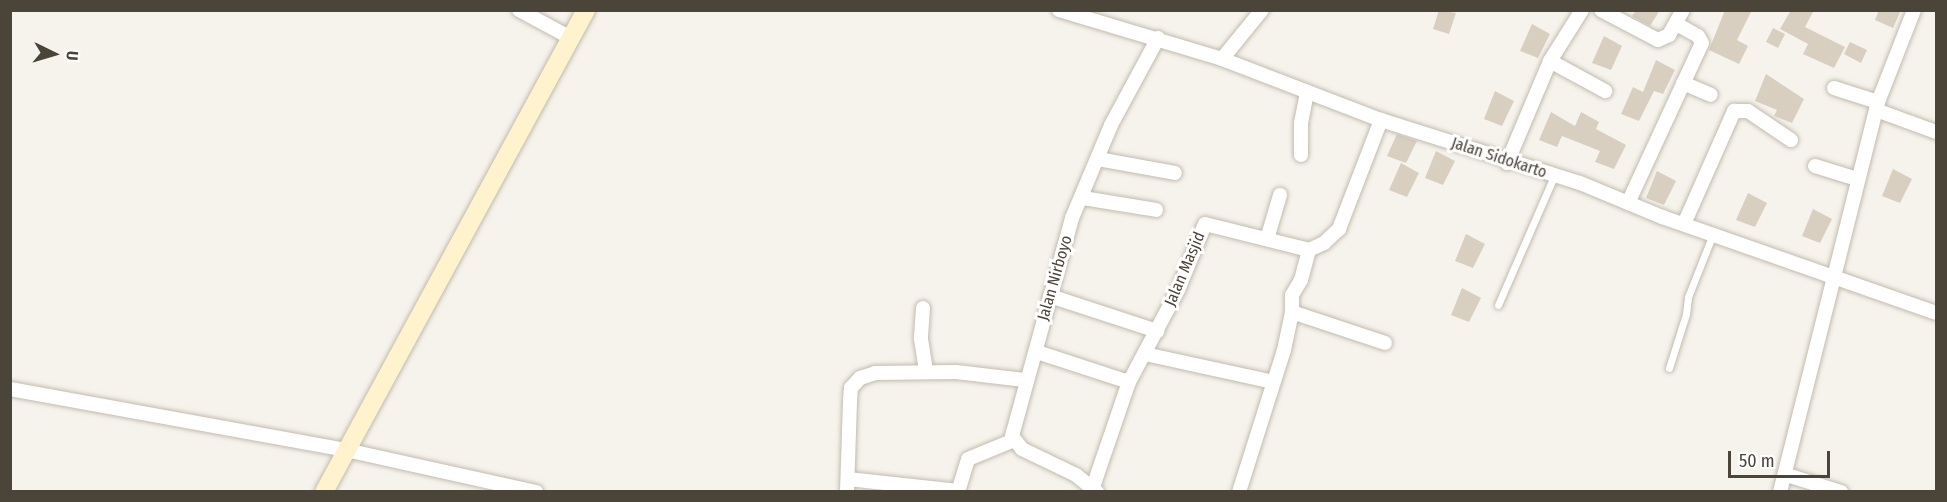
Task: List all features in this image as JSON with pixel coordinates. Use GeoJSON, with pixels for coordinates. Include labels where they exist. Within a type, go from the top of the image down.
{"type":"FeatureCollection","features":[{"type":"Feature","properties":{"kind":"main road"},"geometry":{"type":"LineString","coordinates":[[324,492],[586,10]]}},
{"type":"Feature","properties":{"kind":"street"},"geometry":{"type":"LineString","coordinates":[[519,10],[571,38]]}},
{"type":"Feature","properties":{"kind":"street","name":"Jalan Sidokarto"},"geometry":{"type":"LineString","coordinates":[[1059,10],[1102,16],[1381,120],[1554,176],[1936,313]]}},
{"type":"Feature","properties":{"kind":"street"},"geometry":{"type":"LineString","coordinates":[[1222,59],[1262,10]]}},
{"type":"Feature","properties":{"kind":"street"},"geometry":{"type":"LineString","coordinates":[[1508,163],[1550,61],[1582,10]]}},
{"type":"Feature","properties":{"kind":"street"},"geometry":{"type":"LineString","coordinates":[[1601,10],[1658,39],[1669,35],[1683,10]]}},
{"type":"Feature","properties":{"kind":"street"},"geometry":{"type":"LineString","coordinates":[[1780,492],[1787,475],[1832,275],[1877,106],[1914,10]]}},
{"type":"Feature","properties":{"kind":"street"},"geometry":{"type":"LineString","coordinates":[[1628,203],[1702,43],[1698,36],[1676,24]]}},
{"type":"Feature","properties":{"kind":"street","name":"Jalan Nirboyo"},"geometry":{"type":"LineString","coordinates":[[1014,440],[1025,380],[1037,352],[1072,218],[1083,198],[1111,125],[1158,38]]}},
{"type":"Feature","properties":{"kind":"street"},"geometry":{"type":"LineString","coordinates":[[1550,61],[1605,91]]}},
{"type":"Feature","properties":{"kind":"street"},"geometry":{"type":"LineString","coordinates":[[1683,83],[1711,95]]}},
{"type":"Feature","properties":{"kind":"street"},"geometry":{"type":"LineString","coordinates":[[1834,88],[1936,132]]}},
{"type":"Feature","properties":{"kind":"street"},"geometry":{"type":"LineString","coordinates":[[1301,155],[1301,123],[1307,92]]}},
{"type":"Feature","properties":{"kind":"street"},"geometry":{"type":"LineString","coordinates":[[1684,224],[1734,111],[1748,111],[1791,140]]}},
{"type":"Feature","properties":{"kind":"street"},"geometry":{"type":"LineString","coordinates":[[1239,492],[1292,312],[1292,295],[1301,280],[1309,250],[1339,229],[1381,120]]}},
{"type":"Feature","properties":{"kind":"street"},"geometry":{"type":"LineString","coordinates":[[1098,159],[1175,173]]}},
{"type":"Feature","properties":{"kind":"street"},"geometry":{"type":"LineString","coordinates":[[1815,166],[1857,179]]}},
{"type":"Feature","properties":{"kind":"street"},"geometry":{"type":"LineString","coordinates":[[1267,239],[1280,195]]}},
{"type":"Feature","properties":{"kind":"street"},"geometry":{"type":"LineString","coordinates":[[1083,198],[1156,210]]}},
{"type":"Feature","properties":{"kind":"street","name":"Jalan Masjid"},"geometry":{"type":"LineString","coordinates":[[1095,489],[1129,382],[1156,331],[1205,224],[1309,250]]}},
{"type":"Feature","properties":{"kind":"street"},"geometry":{"type":"LineString","coordinates":[[1050,296],[1156,331]]}},
{"type":"Feature","properties":{"kind":"street"},"geometry":{"type":"LineString","coordinates":[[923,308],[921,339],[926,372]]}},
{"type":"Feature","properties":{"kind":"street"},"geometry":{"type":"LineString","coordinates":[[1292,312],[1385,343]]}},
{"type":"Feature","properties":{"kind":"street"},"geometry":{"type":"LineString","coordinates":[[1037,352],[1129,382]]}},
{"type":"Feature","properties":{"kind":"street"},"geometry":{"type":"LineString","coordinates":[[1144,354],[1273,382]]}},
{"type":"Feature","properties":{"kind":"street"},"geometry":{"type":"LineString","coordinates":[[1025,380],[926,372],[875,373],[860,378],[851,388],[848,485],[958,491],[968,459],[1014,440],[1022,449],[1095,489]]}},
{"type":"Feature","properties":{"kind":"street"},"geometry":{"type":"LineString","coordinates":[[10,389],[346,450],[536,492]]}},
{"type":"Feature","properties":{"kind":"street"},"geometry":{"type":"LineString","coordinates":[[1787,475],[1841,492]]}},
{"type":"Feature","properties":{"kind":"lane"},"geometry":{"type":"LineString","coordinates":[[1498,305],[1554,176]]}},
{"type":"Feature","properties":{"kind":"lane"},"geometry":{"type":"LineString","coordinates":[[1669,368],[1684,323],[1688,297],[1713,234]]}},
{"type":"Feature","properties":{"kind":"building"},"geometry":{"type":"Polygon","coordinates":[[[1439,10],[1456,13],[1449,34],[1433,29],[1439,10]]]}},
{"type":"Feature","properties":{"kind":"building"},"geometry":{"type":"Polygon","coordinates":[[[1636,10],[1660,10],[1650,26],[1632,16],[1636,10]]]}},
{"type":"Feature","properties":{"kind":"building"},"geometry":{"type":"Polygon","coordinates":[[[1725,10],[1752,10],[1737,40],[1748,46],[1739,64],[1709,50],[1725,10]]]}},
{"type":"Feature","properties":{"kind":"building"},"geometry":{"type":"Polygon","coordinates":[[[1791,10],[1814,10],[1805,27],[1845,47],[1834,68],[1803,54],[1808,44],[1780,29],[1791,10]]]}},
{"type":"Feature","properties":{"kind":"building"},"geometry":{"type":"Polygon","coordinates":[[[1879,10],[1901,10],[1893,28],[1875,20],[1879,10]]]}},
{"type":"Feature","properties":{"kind":"building"},"geometry":{"type":"Polygon","coordinates":[[[1532,24],[1550,34],[1538,58],[1520,51],[1532,24]]]}},
{"type":"Feature","properties":{"kind":"building"},"geometry":{"type":"Polygon","coordinates":[[[1773,28],[1785,34],[1778,48],[1766,42],[1773,28]]]}},
{"type":"Feature","properties":{"kind":"building"},"geometry":{"type":"Polygon","coordinates":[[[1604,36],[1622,46],[1611,70],[1592,63],[1604,36]]]}},
{"type":"Feature","properties":{"kind":"building"},"geometry":{"type":"Polygon","coordinates":[[[1850,42],[1867,50],[1861,63],[1844,54],[1850,42]]]}},
{"type":"Feature","properties":{"kind":"building"},"geometry":{"type":"Polygon","coordinates":[[[1656,60],[1675,70],[1663,94],[1654,91],[1639,121],[1621,114],[1633,87],[1643,92],[1656,60]]]}},
{"type":"Feature","properties":{"kind":"building"},"geometry":{"type":"Polygon","coordinates":[[[1766,74],[1804,99],[1792,123],[1774,116],[1777,110],[1755,101],[1766,74]]]}},
{"type":"Feature","properties":{"kind":"building"},"geometry":{"type":"Polygon","coordinates":[[[1495,91],[1514,101],[1502,126],[1484,119],[1495,91]]]}},
{"type":"Feature","properties":{"kind":"building"},"geometry":{"type":"Polygon","coordinates":[[[1551,112],[1575,126],[1581,112],[1599,122],[1596,129],[1626,145],[1614,169],[1595,162],[1600,151],[1562,136],[1557,147],[1539,140],[1551,112]]]}},
{"type":"Feature","properties":{"kind":"building"},"geometry":{"type":"Polygon","coordinates":[[[1397,134],[1417,141],[1406,163],[1387,156],[1397,134]]]}},
{"type":"Feature","properties":{"kind":"building"},"geometry":{"type":"Polygon","coordinates":[[[1436,151],[1455,161],[1443,185],[1425,178],[1436,151]]]}},
{"type":"Feature","properties":{"kind":"building"},"geometry":{"type":"Polygon","coordinates":[[[1401,163],[1419,173],[1407,197],[1389,190],[1401,163]]]}},
{"type":"Feature","properties":{"kind":"building"},"geometry":{"type":"Polygon","coordinates":[[[1893,169],[1912,179],[1900,203],[1882,196],[1893,169]]]}},
{"type":"Feature","properties":{"kind":"building"},"geometry":{"type":"Polygon","coordinates":[[[1657,171],[1676,181],[1664,205],[1646,198],[1657,171]]]}},
{"type":"Feature","properties":{"kind":"building"},"geometry":{"type":"Polygon","coordinates":[[[1748,193],[1767,203],[1755,227],[1736,220],[1748,193]]]}},
{"type":"Feature","properties":{"kind":"building"},"geometry":{"type":"Polygon","coordinates":[[[1813,209],[1832,219],[1820,243],[1802,236],[1813,209]]]}},
{"type":"Feature","properties":{"kind":"building"},"geometry":{"type":"Polygon","coordinates":[[[1466,234],[1485,244],[1473,268],[1455,261],[1466,234]]]}},
{"type":"Feature","properties":{"kind":"building"},"geometry":{"type":"Polygon","coordinates":[[[1462,288],[1481,298],[1469,322],[1451,315],[1462,288]]]}}]}
